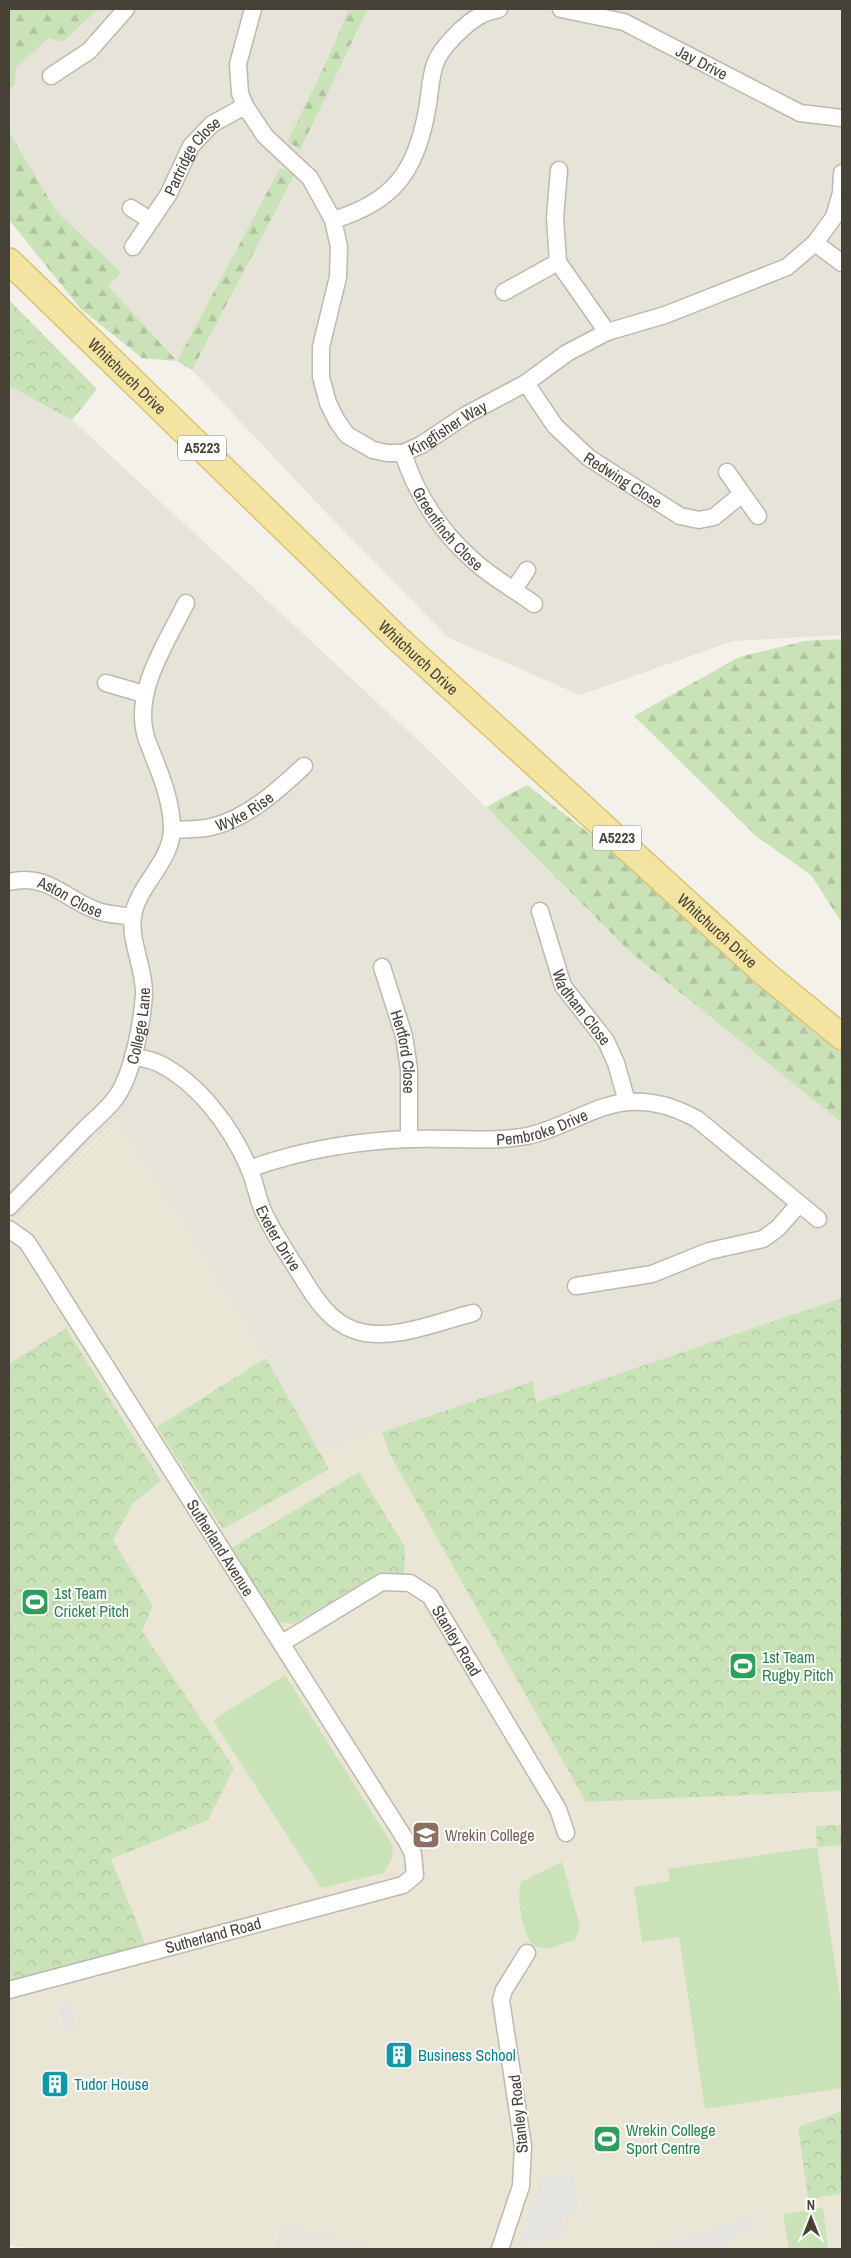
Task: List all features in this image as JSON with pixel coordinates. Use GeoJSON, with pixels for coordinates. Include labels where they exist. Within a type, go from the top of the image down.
{"type":"FeatureCollection","features":[{"type":"Feature","properties":{"kind":"main road","name":"Whitchurch Drive"},"geometry":{"type":"LineString","coordinates":[[9,262],[395,636],[763,972],[842,1037]]}},
{"type":"Feature","properties":{"kind":"street"},"geometry":{"type":"LineString","coordinates":[[51,76],[89,51],[126,9]]}},
{"type":"Feature","properties":{"kind":"street","name":"Kingfisher Way"},"geometry":{"type":"LineString","coordinates":[[253,9],[238,64],[240,93],[245,106],[265,136],[310,178],[333,220],[339,247],[338,277],[321,347],[321,377],[328,403],[336,421],[347,435],[373,450],[387,453],[403,453],[421,445],[466,415],[526,383],[567,354],[606,332],[665,315],[787,267],[815,243],[834,217],[840,193],[842,172]]}},
{"type":"Feature","properties":{"kind":"street"},"geometry":{"type":"LineString","coordinates":[[333,220],[352,214],[391,190],[409,168],[420,145],[435,64],[454,37],[480,12],[499,9]]}},
{"type":"Feature","properties":{"kind":"street","name":"Jay Drive"},"geometry":{"type":"LineString","coordinates":[[561,9],[626,15],[800,113],[842,118]]}},
{"type":"Feature","properties":{"kind":"street","name":"Partridge Close"},"geometry":{"type":"LineString","coordinates":[[133,246],[168,194],[191,146],[212,124],[245,106]]}},
{"type":"Feature","properties":{"kind":"street"},"geometry":{"type":"LineString","coordinates":[[559,170],[555,218],[558,262],[606,332]]}},
{"type":"Feature","properties":{"kind":"street"},"geometry":{"type":"LineString","coordinates":[[131,208],[150,220]]}},
{"type":"Feature","properties":{"kind":"street"},"geometry":{"type":"LineString","coordinates":[[815,243],[842,263]]}},
{"type":"Feature","properties":{"kind":"street"},"geometry":{"type":"LineString","coordinates":[[504,292],[558,262]]}},
{"type":"Feature","properties":{"kind":"street","name":"Redwing Close"},"geometry":{"type":"LineString","coordinates":[[526,383],[555,426],[588,458],[680,516],[699,520],[714,517],[742,494]]}},
{"type":"Feature","properties":{"kind":"street","name":"Greenfinch Close"},"geometry":{"type":"LineString","coordinates":[[403,453],[409,471],[430,512],[474,562],[534,604]]}},
{"type":"Feature","properties":{"kind":"street"},"geometry":{"type":"LineString","coordinates":[[727,472],[758,516]]}},
{"type":"Feature","properties":{"kind":"street"},"geometry":{"type":"LineString","coordinates":[[514,589],[527,570]]}},
{"type":"Feature","properties":{"kind":"street","name":"College Lane"},"geometry":{"type":"LineString","coordinates":[[9,1208],[117,1096],[133,1056],[142,1015],[144,992],[133,917],[138,901],[168,848],[172,830],[171,806],[142,721],[144,694],[186,603]]}},
{"type":"Feature","properties":{"kind":"street"},"geometry":{"type":"LineString","coordinates":[[106,683],[144,694]]}},
{"type":"Feature","properties":{"kind":"street","name":"Wyke Rise"},"geometry":{"type":"LineString","coordinates":[[172,830],[210,827],[237,817],[269,799],[304,766]]}},
{"type":"Feature","properties":{"kind":"street","name":"Aston Close"},"geometry":{"type":"LineString","coordinates":[[9,882],[25,879],[49,884],[98,911],[133,917]]}},
{"type":"Feature","properties":{"kind":"street","name":"Wadham Close"},"geometry":{"type":"LineString","coordinates":[[540,911],[563,986],[606,1040],[616,1063],[627,1102]]}},
{"type":"Feature","properties":{"kind":"street","name":"Hertford Close"},"geometry":{"type":"LineString","coordinates":[[382,967],[404,1036],[409,1068],[409,1139]]}},
{"type":"Feature","properties":{"kind":"street","name":"Exeter Drive"},"geometry":{"type":"LineString","coordinates":[[133,1056],[158,1063],[197,1092],[230,1132],[249,1168],[264,1214],[315,1299],[332,1316],[353,1330],[381,1334],[401,1331],[473,1313]]}},
{"type":"Feature","properties":{"kind":"street","name":"Pembroke Drive"},"geometry":{"type":"LineString","coordinates":[[249,1168],[311,1149],[409,1139],[501,1139],[527,1136],[555,1129],[605,1107],[627,1102],[650,1101],[675,1107],[697,1119],[818,1219]]}},
{"type":"Feature","properties":{"kind":"street"},"geometry":{"type":"LineString","coordinates":[[576,1286],[652,1274],[709,1251],[739,1246],[763,1239],[778,1228],[799,1204]]}},
{"type":"Feature","properties":{"kind":"street","name":"Sutherland Avenue"},"geometry":{"type":"LineString","coordinates":[[9,1229],[27,1242],[407,1842],[413,1854],[415,1876]]}},
{"type":"Feature","properties":{"kind":"street","name":"Stanley Road"},"geometry":{"type":"LineString","coordinates":[[282,1644],[382,1582],[410,1583],[430,1596],[558,1809],[566,1833]]}},
{"type":"Feature","properties":{"kind":"street","name":"Sutherland Road"},"geometry":{"type":"LineString","coordinates":[[9,1990],[403,1885],[415,1876]]}},
{"type":"Feature","properties":{"kind":"street","name":"Stanley Road"},"geometry":{"type":"LineString","coordinates":[[500,2249],[521,2186],[523,2146],[501,2000],[504,1990],[527,1953]]}},
{"type":"Feature","properties":{"kind":"shaded area"},"geometry":{"type":"Polygon","coordinates":[[[99,9],[348,9],[338,38],[309,102],[298,121],[352,44],[368,9],[842,9],[842,635],[733,641],[580,695],[449,638],[336,523],[192,370],[295,174],[280,168],[177,361],[107,285],[120,272],[57,212],[9,132],[9,90],[15,84],[16,67],[49,37],[62,42],[99,9]]]}},
{"type":"Feature","properties":{"kind":"shaded area"},"geometry":{"type":"Polygon","coordinates":[[[9,386],[72,420],[436,757],[630,952],[842,1123],[842,1298],[536,1403],[533,1381],[382,1432],[319,1450],[266,1358],[116,1120],[9,1227],[9,386]]]}},
{"type":"Feature","properties":{"kind":"shaded area","name":"Wrekin College"},"geometry":{"type":"Polygon","coordinates":[[[116,1120],[266,1358],[319,1449],[382,1432],[533,1381],[536,1402],[842,1298],[842,2249],[381,2249],[282,2221],[274,2249],[29,2249],[9,2245],[9,1227],[116,1120]]]}},
{"type":"Feature","properties":{"kind":"shaded area"},"geometry":{"type":"Polygon","coordinates":[[[71,2003],[78,2029],[64,2032],[59,2006],[71,2003]]]}},
{"type":"Feature","properties":{"kind":"shaded area"},"geometry":{"type":"Polygon","coordinates":[[[572,2173],[580,2213],[563,2215],[565,2235],[527,2244],[521,2243],[541,2177],[572,2173]]]}},
{"type":"Feature","properties":{"kind":"shaded area"},"geometry":{"type":"Polygon","coordinates":[[[752,2217],[755,2229],[734,2236],[728,2249],[647,2249],[752,2217]]]}},
{"type":"Feature","properties":{"kind":"shaded area"},"geometry":{"type":"Polygon","coordinates":[[[282,2221],[381,2249],[274,2249],[282,2221]]]}},
{"type":"Feature","properties":{"kind":"green space"},"geometry":{"type":"Polygon","coordinates":[[[9,9],[99,9],[62,42],[49,38],[16,67],[15,84],[9,90],[9,9]]]}},
{"type":"Feature","properties":{"kind":"green space"},"geometry":{"type":"Polygon","coordinates":[[[348,9],[368,9],[300,150],[288,141],[328,59],[348,9]]]}},
{"type":"Feature","properties":{"kind":"green space"},"geometry":{"type":"Polygon","coordinates":[[[9,132],[57,212],[121,272],[108,286],[177,361],[142,358],[81,309],[9,220],[9,132]]]}},
{"type":"Feature","properties":{"kind":"green space"},"geometry":{"type":"Polygon","coordinates":[[[280,168],[295,174],[192,370],[177,361],[280,168]]]}},
{"type":"Feature","properties":{"kind":"green space"},"geometry":{"type":"Polygon","coordinates":[[[9,300],[97,389],[72,420],[9,386],[9,300]]]}},
{"type":"Feature","properties":{"kind":"green space"},"geometry":{"type":"Polygon","coordinates":[[[842,639],[842,923],[811,875],[756,836],[634,716],[739,657],[805,641],[842,639]]]}},
{"type":"Feature","properties":{"kind":"green space"},"geometry":{"type":"Polygon","coordinates":[[[527,785],[599,841],[842,1051],[842,1123],[630,952],[486,807],[527,785]]]}},
{"type":"Feature","properties":{"kind":"green space"},"geometry":{"type":"Polygon","coordinates":[[[842,1298],[842,1791],[586,1802],[389,1453],[382,1432],[533,1381],[536,1402],[842,1298]]]}},
{"type":"Feature","properties":{"kind":"green space"},"geometry":{"type":"Polygon","coordinates":[[[66,1328],[161,1481],[133,1503],[113,1540],[153,1606],[142,1631],[234,1768],[208,1820],[111,1859],[147,1948],[9,1985],[9,1364],[66,1328]]]}},
{"type":"Feature","properties":{"kind":"green space"},"geometry":{"type":"Polygon","coordinates":[[[266,1358],[329,1469],[223,1529],[157,1427],[266,1358]]]}},
{"type":"Feature","properties":{"kind":"green space"},"geometry":{"type":"Polygon","coordinates":[[[359,1472],[405,1547],[404,1575],[380,1573],[293,1624],[277,1622],[230,1549],[359,1472]]]}},
{"type":"Feature","properties":{"kind":"green space"},"geometry":{"type":"Polygon","coordinates":[[[285,1675],[393,1846],[392,1858],[384,1873],[321,1888],[213,1720],[285,1675]]]}},
{"type":"Feature","properties":{"kind":"green space"},"geometry":{"type":"Polygon","coordinates":[[[842,1825],[842,1845],[817,1847],[816,1826],[842,1825]]]}},
{"type":"Feature","properties":{"kind":"green space"},"geometry":{"type":"Polygon","coordinates":[[[817,1847],[842,2009],[842,2088],[705,2109],[679,1937],[642,1942],[634,1887],[670,1881],[668,1869],[817,1847]]]}},
{"type":"Feature","properties":{"kind":"green space"},"geometry":{"type":"Polygon","coordinates":[[[562,1862],[580,1926],[575,1940],[547,1949],[533,1946],[521,1915],[519,1898],[521,1882],[562,1862]]]}},
{"type":"Feature","properties":{"kind":"green space"},"geometry":{"type":"Polygon","coordinates":[[[842,2111],[842,2200],[841,2194],[808,2199],[798,2127],[842,2111]]]}},
{"type":"Feature","properties":{"kind":"green space"},"geometry":{"type":"Polygon","coordinates":[[[823,2208],[828,2249],[789,2249],[783,2214],[823,2208]]]}},
{"type":"Feature","properties":{"kind":"place","name":"1st Team Cricket Pitch"},"geometry":{"type":"Point","coordinates":[35,1602]}},
{"type":"Feature","properties":{"kind":"place","name":"1st Team Rugby Pitch"},"geometry":{"type":"Point","coordinates":[743,1666]}},
{"type":"Feature","properties":{"kind":"place","name":"Wrekin College"},"geometry":{"type":"Point","coordinates":[426,1835]}},
{"type":"Feature","properties":{"kind":"place","name":"Business School"},"geometry":{"type":"Point","coordinates":[399,2055]}},
{"type":"Feature","properties":{"kind":"place","name":"Tudor House"},"geometry":{"type":"Point","coordinates":[55,2084]}},
{"type":"Feature","properties":{"kind":"place","name":"Wrekin College Sport Centre"},"geometry":{"type":"Point","coordinates":[607,2139]}}]}
